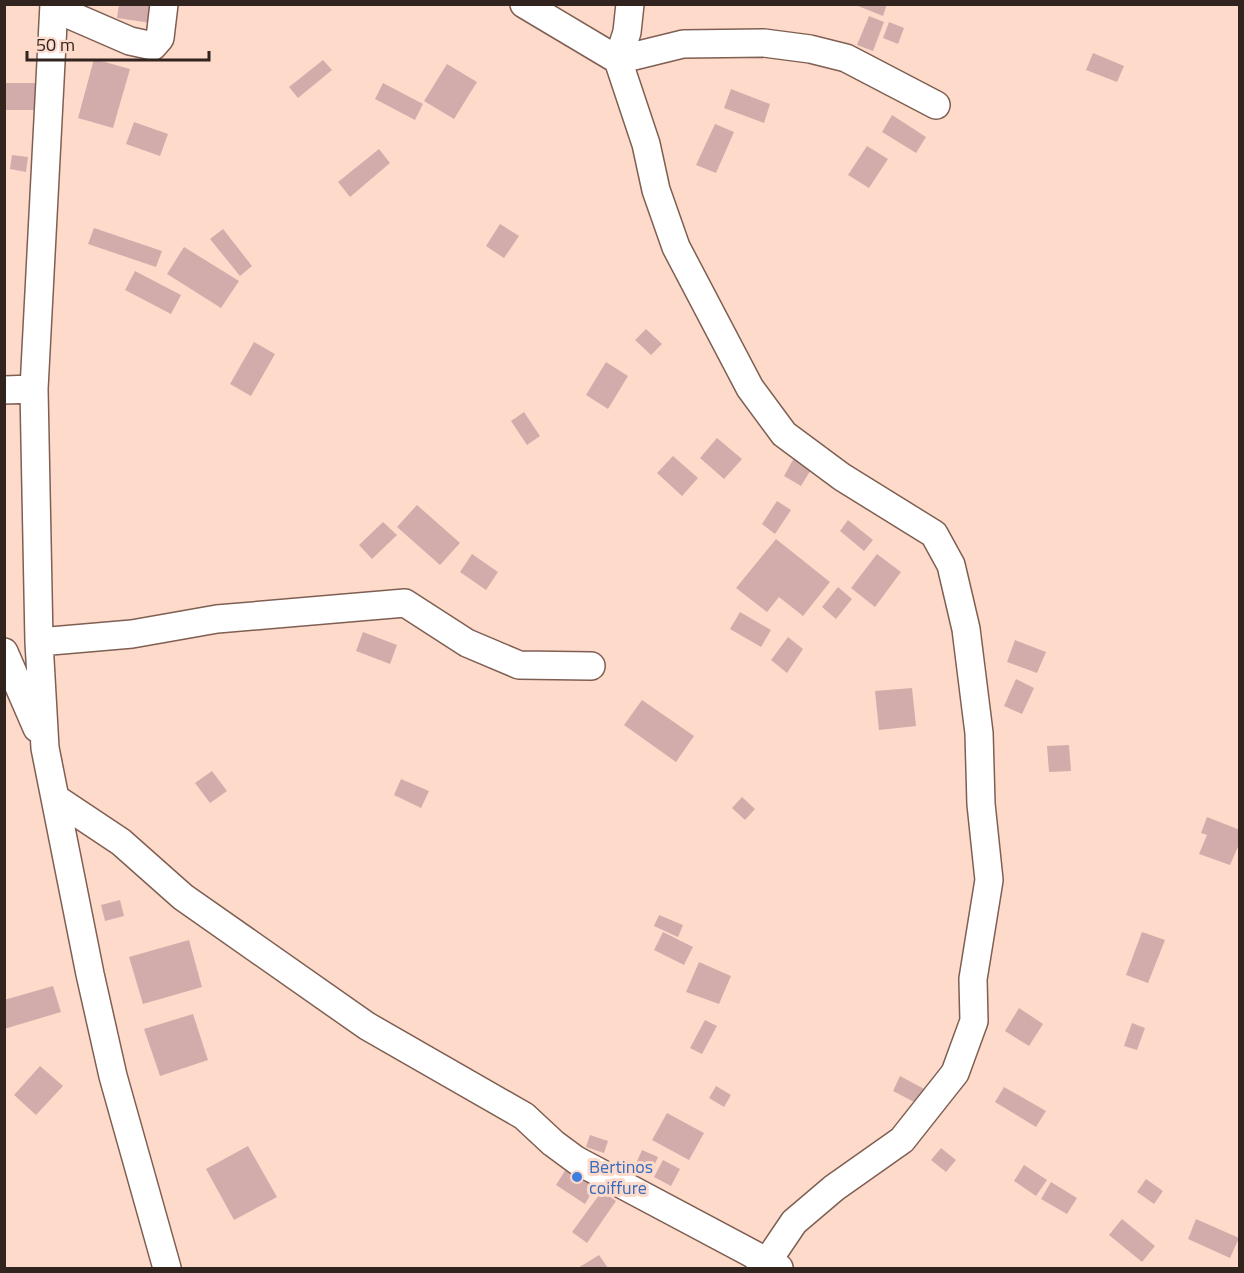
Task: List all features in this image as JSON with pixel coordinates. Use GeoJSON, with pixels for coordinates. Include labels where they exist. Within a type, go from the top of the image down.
{"type":"FeatureCollection","features":[{"type":"Feature","properties":{"kind":"street"},"geometry":{"type":"LineString","coordinates":[[164,4],[160,38],[153,46],[129,40],[54,6],[34,390],[39,642],[45,748],[90,974],[113,1076],[167,1269]]}},
{"type":"Feature","properties":{"kind":"street"},"geometry":{"type":"LineString","coordinates":[[524,4],[618,60],[683,44],[764,43],[810,49],[846,58],[936,105]]}},
{"type":"Feature","properties":{"kind":"street"},"geometry":{"type":"LineString","coordinates":[[55,798],[121,842],[183,897],[366,1026],[524,1116],[553,1143],[576,1160],[769,1266],[794,1222],[834,1188],[902,1140],[955,1073],[974,1021],[973,979],[989,880],[981,804],[980,732],[966,629],[951,565],[934,534],[842,477],[784,434],[750,388],[676,247],[656,190],[646,144],[618,60],[627,32],[630,4]]}},
{"type":"Feature","properties":{"kind":"street"},"geometry":{"type":"LineString","coordinates":[[4,390],[34,390]]}},
{"type":"Feature","properties":{"kind":"street"},"geometry":{"type":"LineString","coordinates":[[39,642],[132,634],[217,619],[405,603],[467,642],[519,664],[591,666]]}},
{"type":"Feature","properties":{"kind":"street"},"geometry":{"type":"LineString","coordinates":[[5,653],[45,748]]}},
{"type":"Feature","properties":{"kind":"building"},"geometry":{"type":"Polygon","coordinates":[[[119,4],[154,4],[151,23],[117,18],[119,4]]]}},
{"type":"Feature","properties":{"kind":"building"},"geometry":{"type":"Polygon","coordinates":[[[853,4],[887,4],[883,16],[853,4]]]}},
{"type":"Feature","properties":{"kind":"building"},"geometry":{"type":"Polygon","coordinates":[[[869,16],[884,22],[873,51],[857,45],[869,16]]]}},
{"type":"Feature","properties":{"kind":"building"},"geometry":{"type":"Polygon","coordinates":[[[889,22],[904,28],[898,44],[883,38],[889,22]]]}},
{"type":"Feature","properties":{"kind":"building"},"geometry":{"type":"Polygon","coordinates":[[[1093,53],[1124,66],[1117,82],[1086,70],[1093,53]]]}},
{"type":"Feature","properties":{"kind":"building"},"geometry":{"type":"Polygon","coordinates":[[[94,59],[130,69],[113,128],[78,118],[94,59]]]}},
{"type":"Feature","properties":{"kind":"building"},"geometry":{"type":"Polygon","coordinates":[[[323,60],[332,70],[298,98],[289,87],[323,60]]]}},
{"type":"Feature","properties":{"kind":"building"},"geometry":{"type":"Polygon","coordinates":[[[447,64],[477,82],[454,119],[424,101],[447,64]]]}},
{"type":"Feature","properties":{"kind":"building"},"geometry":{"type":"Polygon","coordinates":[[[6,83],[40,83],[40,110],[6,110],[6,83]]]}},
{"type":"Feature","properties":{"kind":"building"},"geometry":{"type":"Polygon","coordinates":[[[383,83],[423,104],[415,120],[375,99],[383,83]]]}},
{"type":"Feature","properties":{"kind":"building"},"geometry":{"type":"Polygon","coordinates":[[[731,89],[770,104],[764,123],[724,108],[731,89]]]}},
{"type":"Feature","properties":{"kind":"building"},"geometry":{"type":"Polygon","coordinates":[[[892,115],[926,137],[916,153],[882,132],[892,115]]]}},
{"type":"Feature","properties":{"kind":"building"},"geometry":{"type":"Polygon","coordinates":[[[134,122],[168,134],[160,156],[126,144],[134,122]]]}},
{"type":"Feature","properties":{"kind":"building"},"geometry":{"type":"Polygon","coordinates":[[[715,124],[734,132],[716,173],[696,165],[715,124]]]}},
{"type":"Feature","properties":{"kind":"building"},"geometry":{"type":"Polygon","coordinates":[[[867,146],[888,159],[869,188],[848,175],[867,146]]]}},
{"type":"Feature","properties":{"kind":"building"},"geometry":{"type":"Polygon","coordinates":[[[379,149],[390,163],[350,197],[338,182],[379,149]]]}},
{"type":"Feature","properties":{"kind":"building"},"geometry":{"type":"Polygon","coordinates":[[[12,155],[28,157],[26,172],[10,169],[12,155]]]}},
{"type":"Feature","properties":{"kind":"building"},"geometry":{"type":"Polygon","coordinates":[[[500,224],[519,236],[504,258],[486,246],[500,224]]]}},
{"type":"Feature","properties":{"kind":"building"},"geometry":{"type":"Polygon","coordinates":[[[94,228],[162,251],[156,267],[88,244],[94,228]]]}},
{"type":"Feature","properties":{"kind":"building"},"geometry":{"type":"Polygon","coordinates":[[[223,229],[252,266],[240,276],[210,239],[223,229]]]}},
{"type":"Feature","properties":{"kind":"building"},"geometry":{"type":"Polygon","coordinates":[[[184,247],[239,281],[221,308],[167,274],[184,247]]]}},
{"type":"Feature","properties":{"kind":"building"},"geometry":{"type":"Polygon","coordinates":[[[135,271],[181,295],[171,314],[125,290],[135,271]]]}},
{"type":"Feature","properties":{"kind":"building"},"geometry":{"type":"Polygon","coordinates":[[[646,329],[662,344],[651,355],[635,340],[646,329]]]}},
{"type":"Feature","properties":{"kind":"building"},"geometry":{"type":"Polygon","coordinates":[[[254,342],[275,354],[251,396],[230,384],[254,342]]]}},
{"type":"Feature","properties":{"kind":"building"},"geometry":{"type":"Polygon","coordinates":[[[606,362],[628,376],[608,409],[586,395],[606,362]]]}},
{"type":"Feature","properties":{"kind":"building"},"geometry":{"type":"Polygon","coordinates":[[[524,412],[540,436],[527,445],[511,421],[524,412]]]}},
{"type":"Feature","properties":{"kind":"building"},"geometry":{"type":"Polygon","coordinates":[[[717,438],[742,459],[724,479],[700,458],[717,438]]]}},
{"type":"Feature","properties":{"kind":"building"},"geometry":{"type":"Polygon","coordinates":[[[673,456],[698,478],[682,496],[657,473],[673,456]]]}},
{"type":"Feature","properties":{"kind":"building"},"geometry":{"type":"Polygon","coordinates":[[[794,458],[812,468],[801,486],[784,476],[794,458]]]}},
{"type":"Feature","properties":{"kind":"building"},"geometry":{"type":"Polygon","coordinates":[[[777,501],[791,510],[775,534],[762,524],[777,501]]]}},
{"type":"Feature","properties":{"kind":"building"},"geometry":{"type":"Polygon","coordinates":[[[417,505],[460,543],[440,565],[397,527],[417,505]]]}},
{"type":"Feature","properties":{"kind":"building"},"geometry":{"type":"Polygon","coordinates":[[[848,520],[873,540],[864,551],[840,531],[848,520]]]}},
{"type":"Feature","properties":{"kind":"building"},"geometry":{"type":"Polygon","coordinates":[[[383,522],[397,535],[372,559],[359,545],[383,522]]]}},
{"type":"Feature","properties":{"kind":"building"},"geometry":{"type":"Polygon","coordinates":[[[776,539],[830,582],[803,616],[779,597],[767,612],[736,588],[776,539]]]}},
{"type":"Feature","properties":{"kind":"building"},"geometry":{"type":"Polygon","coordinates":[[[472,554],[498,572],[486,590],[460,572],[472,554]]]}},
{"type":"Feature","properties":{"kind":"building"},"geometry":{"type":"Polygon","coordinates":[[[877,554],[901,572],[875,607],[851,588],[877,554]]]}},
{"type":"Feature","properties":{"kind":"building"},"geometry":{"type":"Polygon","coordinates":[[[838,587],[852,599],[836,619],[822,607],[838,587]]]}},
{"type":"Feature","properties":{"kind":"building"},"geometry":{"type":"Polygon","coordinates":[[[740,612],[771,630],[761,647],[730,629],[740,612]]]}},
{"type":"Feature","properties":{"kind":"building"},"geometry":{"type":"Polygon","coordinates":[[[363,632],[397,645],[390,664],[356,651],[363,632]]]}},
{"type":"Feature","properties":{"kind":"building"},"geometry":{"type":"Polygon","coordinates":[[[788,637],[803,649],[787,673],[771,660],[788,637]]]}},
{"type":"Feature","properties":{"kind":"building"},"geometry":{"type":"Polygon","coordinates":[[[1015,640],[1046,652],[1037,673],[1007,662],[1015,640]]]}},
{"type":"Feature","properties":{"kind":"building"},"geometry":{"type":"Polygon","coordinates":[[[1016,679],[1034,688],[1022,714],[1004,706],[1016,679]]]}},
{"type":"Feature","properties":{"kind":"building"},"geometry":{"type":"Polygon","coordinates":[[[912,688],[916,726],[879,730],[875,691],[912,688]]]}},
{"type":"Feature","properties":{"kind":"building"},"geometry":{"type":"Polygon","coordinates":[[[642,700],[694,736],[676,762],[624,725],[642,700]]]}},
{"type":"Feature","properties":{"kind":"building"},"geometry":{"type":"Polygon","coordinates":[[[1069,745],[1071,771],[1049,772],[1047,746],[1069,745]]]}},
{"type":"Feature","properties":{"kind":"building"},"geometry":{"type":"Polygon","coordinates":[[[212,771],[227,791],[210,803],[195,783],[212,771]]]}},
{"type":"Feature","properties":{"kind":"building"},"geometry":{"type":"Polygon","coordinates":[[[401,779],[429,791],[421,808],[394,795],[401,779]]]}},
{"type":"Feature","properties":{"kind":"building"},"geometry":{"type":"Polygon","coordinates":[[[742,797],[755,809],[745,820],[732,808],[742,797]]]}},
{"type":"Feature","properties":{"kind":"building"},"geometry":{"type":"Polygon","coordinates":[[[1207,817],[1240,830],[1240,842],[1230,865],[1199,854],[1207,835],[1201,833],[1207,817]]]}},
{"type":"Feature","properties":{"kind":"building"},"geometry":{"type":"Polygon","coordinates":[[[120,900],[124,916],[105,921],[101,905],[120,900]]]}},
{"type":"Feature","properties":{"kind":"building"},"geometry":{"type":"Polygon","coordinates":[[[659,915],[683,925],[678,937],[654,926],[659,915]]]}},
{"type":"Feature","properties":{"kind":"building"},"geometry":{"type":"Polygon","coordinates":[[[663,932],[693,947],[684,965],[654,950],[663,932]]]}},
{"type":"Feature","properties":{"kind":"building"},"geometry":{"type":"Polygon","coordinates":[[[1142,932],[1165,940],[1148,983],[1126,975],[1142,932]]]}},
{"type":"Feature","properties":{"kind":"building"},"geometry":{"type":"Polygon","coordinates":[[[189,940],[202,987],[143,1004],[129,957],[189,940]]]}},
{"type":"Feature","properties":{"kind":"building"},"geometry":{"type":"Polygon","coordinates":[[[699,962],[731,976],[719,1004],[686,992],[699,962]]]}},
{"type":"Feature","properties":{"kind":"building"},"geometry":{"type":"Polygon","coordinates":[[[53,986],[61,1012],[4,1029],[4,1000],[53,986]]]}},
{"type":"Feature","properties":{"kind":"building"},"geometry":{"type":"Polygon","coordinates":[[[1019,1008],[1043,1024],[1029,1046],[1005,1031],[1019,1008]]]}},
{"type":"Feature","properties":{"kind":"building"},"geometry":{"type":"Polygon","coordinates":[[[193,1014],[208,1060],[160,1076],[144,1029],[193,1014]]]}},
{"type":"Feature","properties":{"kind":"building"},"geometry":{"type":"Polygon","coordinates":[[[705,1020],[717,1026],[702,1054],[690,1048],[705,1020]]]}},
{"type":"Feature","properties":{"kind":"building"},"geometry":{"type":"Polygon","coordinates":[[[1132,1023],[1145,1028],[1137,1050],[1124,1046],[1132,1023]]]}},
{"type":"Feature","properties":{"kind":"building"},"geometry":{"type":"Polygon","coordinates":[[[40,1066],[63,1086],[36,1115],[14,1095],[40,1066]]]}},
{"type":"Feature","properties":{"kind":"building"},"geometry":{"type":"Polygon","coordinates":[[[900,1076],[928,1091],[920,1105],[893,1091],[900,1076]]]}},
{"type":"Feature","properties":{"kind":"building"},"geometry":{"type":"Polygon","coordinates":[[[716,1086],[731,1095],[724,1107],[709,1098],[716,1086]]]}},
{"type":"Feature","properties":{"kind":"building"},"geometry":{"type":"Polygon","coordinates":[[[1004,1087],[1046,1111],[1036,1127],[995,1102],[1004,1087]]]}},
{"type":"Feature","properties":{"kind":"building"},"geometry":{"type":"Polygon","coordinates":[[[667,1113],[704,1133],[689,1160],[652,1140],[667,1113]]]}},
{"type":"Feature","properties":{"kind":"building"},"geometry":{"type":"Polygon","coordinates":[[[590,1135],[608,1141],[604,1153],[586,1147],[590,1135]]]}},
{"type":"Feature","properties":{"kind":"building"},"geometry":{"type":"Polygon","coordinates":[[[248,1146],[277,1197],[234,1220],[206,1169],[248,1146]]]}},
{"type":"Feature","properties":{"kind":"building"},"geometry":{"type":"Polygon","coordinates":[[[941,1148],[956,1160],[946,1172],[931,1160],[941,1148]]]}},
{"type":"Feature","properties":{"kind":"building"},"geometry":{"type":"Polygon","coordinates":[[[642,1150],[658,1157],[651,1173],[635,1166],[642,1150]]]}},
{"type":"Feature","properties":{"kind":"building"},"geometry":{"type":"Polygon","coordinates":[[[663,1160],[680,1169],[671,1186],[654,1177],[663,1160]]]}},
{"type":"Feature","properties":{"kind":"building"},"geometry":{"type":"Polygon","coordinates":[[[1024,1165],[1047,1180],[1036,1196],[1014,1181],[1024,1165]]]}},
{"type":"Feature","properties":{"kind":"building"},"geometry":{"type":"Polygon","coordinates":[[[566,1169],[595,1187],[585,1204],[556,1185],[566,1169]]]}},
{"type":"Feature","properties":{"kind":"building"},"geometry":{"type":"Polygon","coordinates":[[[1146,1179],[1163,1191],[1154,1204],[1137,1192],[1146,1179]]]}},
{"type":"Feature","properties":{"kind":"building"},"geometry":{"type":"Polygon","coordinates":[[[1051,1182],[1077,1198],[1067,1214],[1041,1199],[1051,1182]]]}},
{"type":"Feature","properties":{"kind":"building"},"geometry":{"type":"Polygon","coordinates":[[[602,1191],[616,1201],[587,1243],[572,1232],[602,1191]]]}},
{"type":"Feature","properties":{"kind":"building"},"geometry":{"type":"Polygon","coordinates":[[[1122,1219],[1155,1246],[1142,1262],[1109,1235],[1122,1219]]]}},
{"type":"Feature","properties":{"kind":"building"},"geometry":{"type":"Polygon","coordinates":[[[1196,1219],[1239,1238],[1230,1258],[1188,1239],[1196,1219]]]}},
{"type":"Feature","properties":{"kind":"building"},"geometry":{"type":"Polygon","coordinates":[[[599,1255],[608,1268],[578,1268],[599,1255]]]}},
{"type":"Feature","properties":{"kind":"place","name":"Bertinos coiffure"},"geometry":{"type":"Point","coordinates":[577,1177]}}]}
